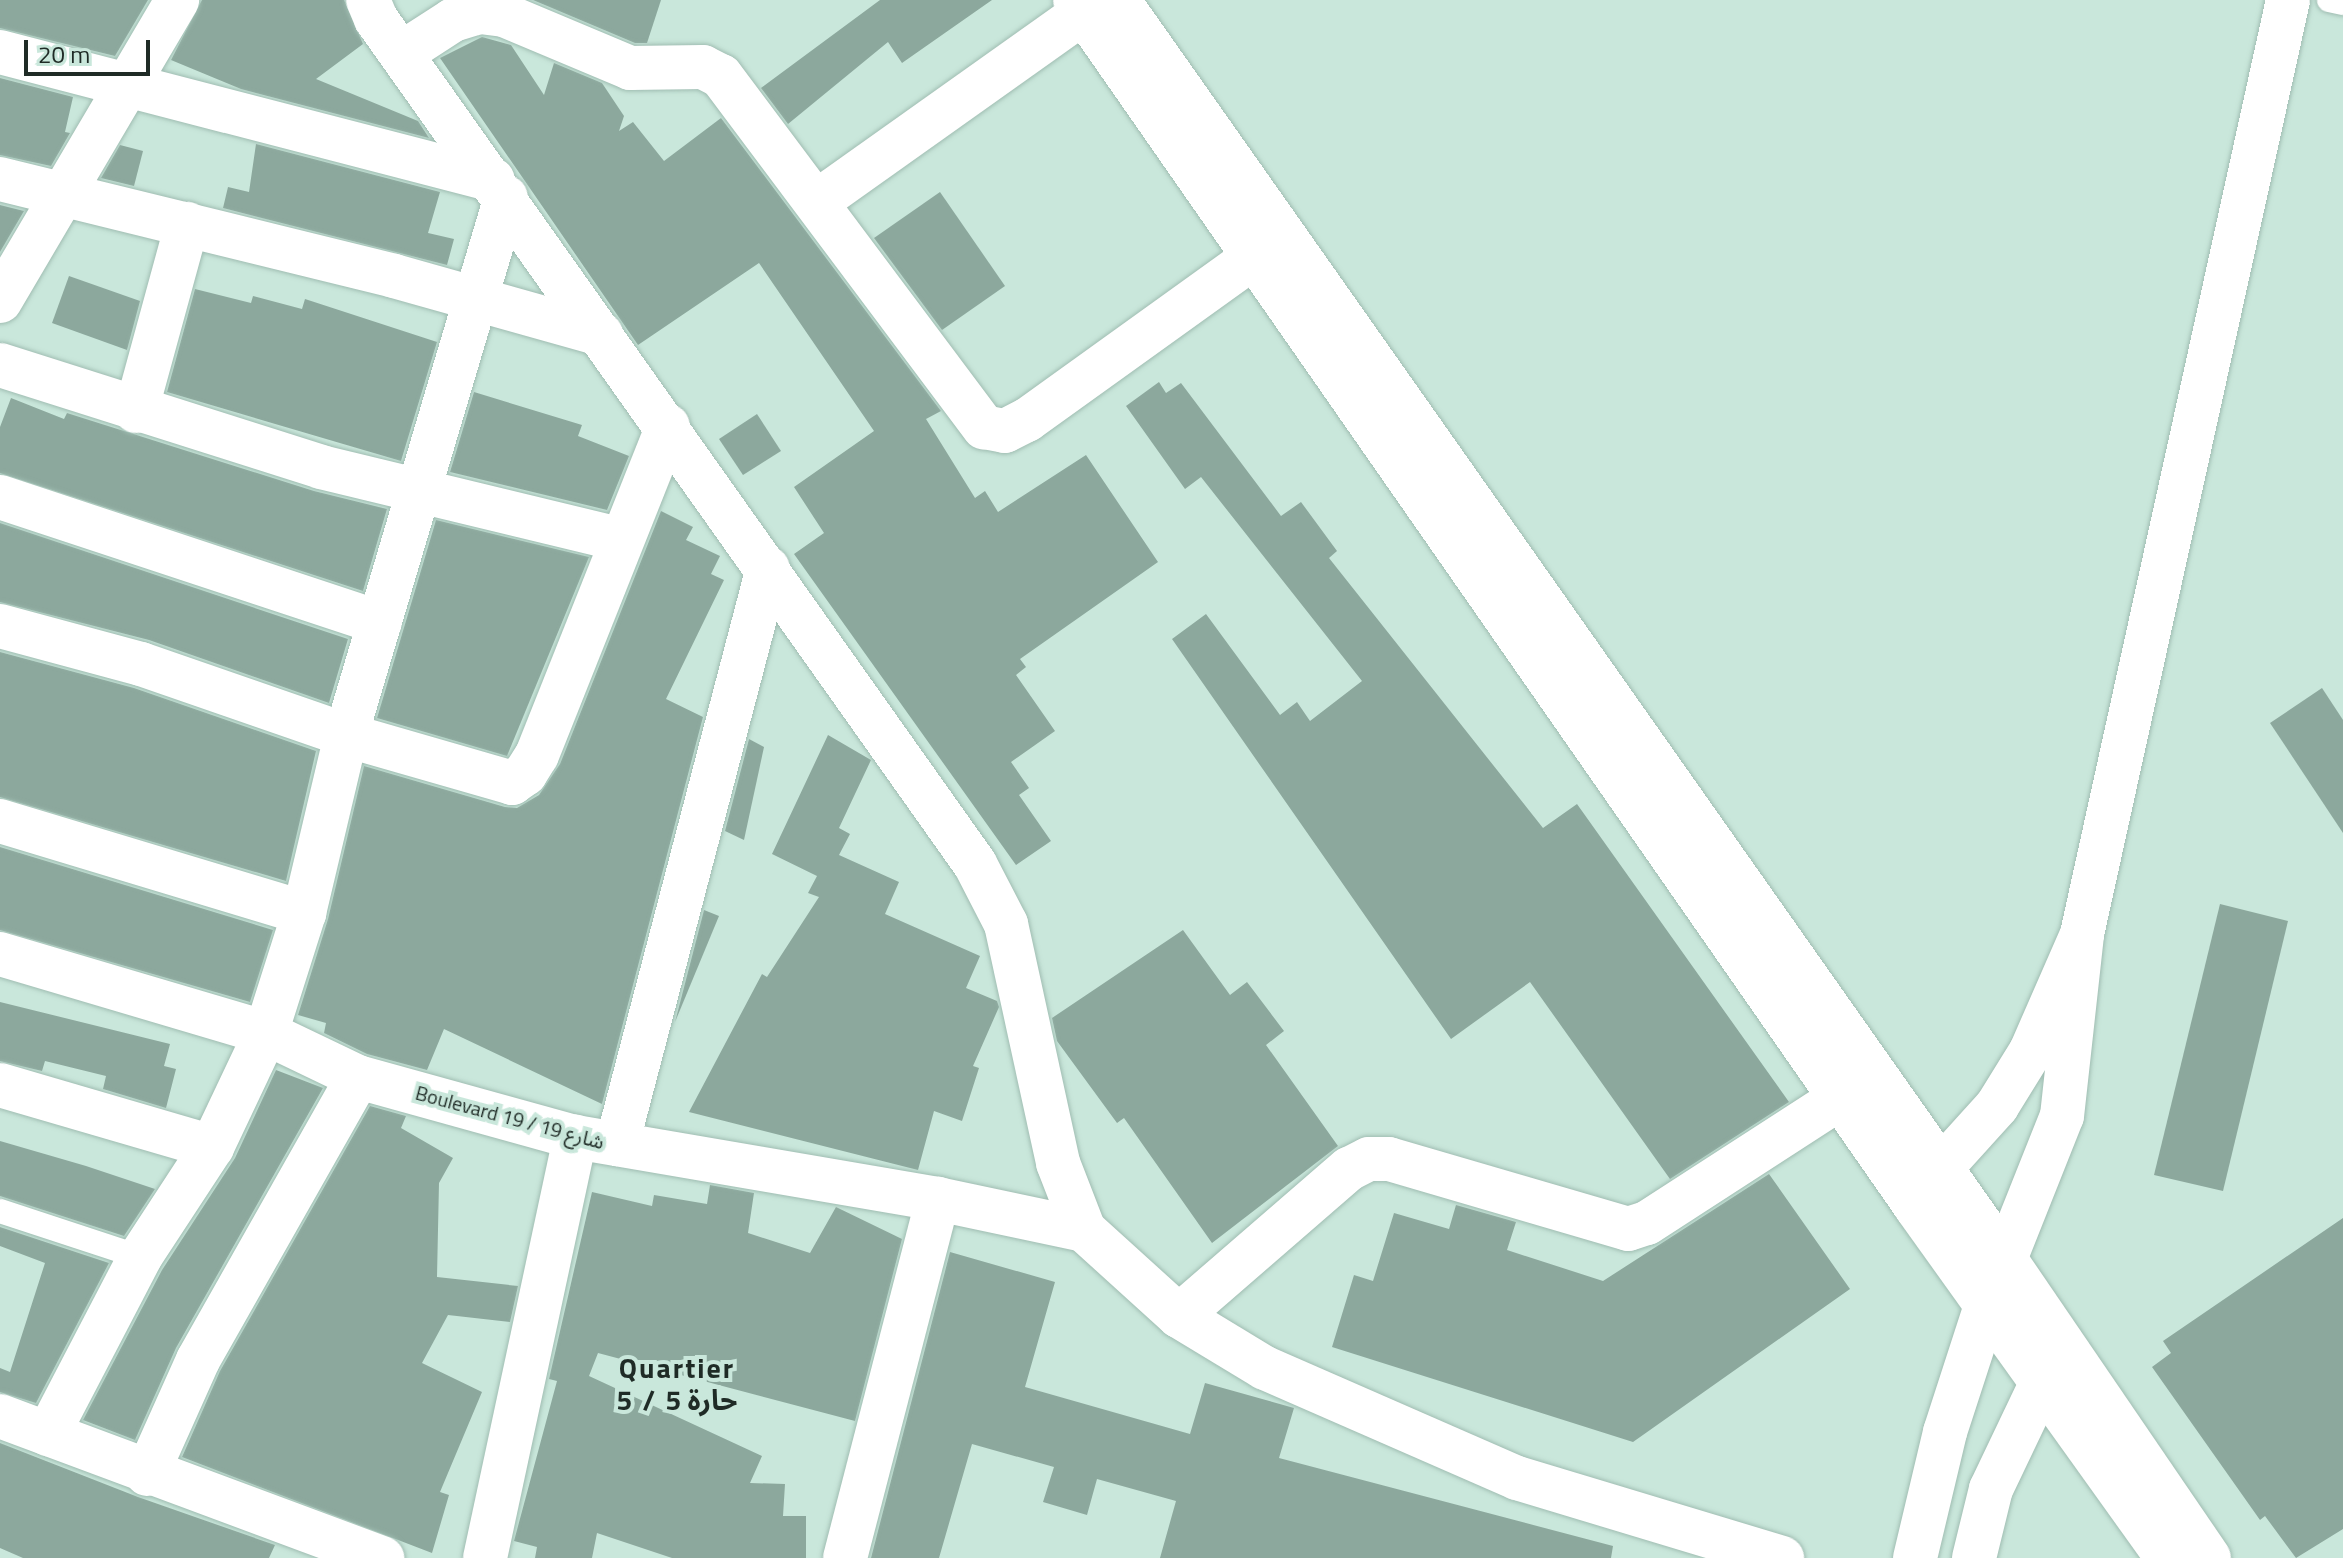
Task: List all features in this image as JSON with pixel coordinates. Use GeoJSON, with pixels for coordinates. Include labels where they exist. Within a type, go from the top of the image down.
{"type":"FeatureCollection","features":[{"type":"Feature","properties":{"kind":"street"},"geometry":{"type":"LineString","coordinates":[[0,301],[177,0]]}},
{"type":"Feature","properties":{"kind":"street"},"geometry":{"type":"LineString","coordinates":[[368,0],[402,53],[975,864],[1006,924],[1023,983],[1035,1075],[1050,1133],[1084,1230],[1179,1316],[1265,1368],[1517,1478],[1782,1558]]}},
{"type":"Feature","properties":{"kind":"street"},"geometry":{"type":"LineString","coordinates":[[2005,1259],[2062,1116],[2082,934],[2288,0]]}},
{"type":"Feature","properties":{"kind":"street"},"geometry":{"type":"LineString","coordinates":[[818,201],[1094,3],[1267,244],[1858,1088],[1938,1238],[2043,1380],[2167,1558]]}},
{"type":"Feature","properties":{"kind":"street"},"geometry":{"type":"LineString","coordinates":[[402,53],[453,20],[480,12],[504,15],[630,68],[703,67],[734,89],[818,201],[963,406],[984,427],[1005,431],[1267,244]]}},
{"type":"Feature","properties":{"kind":"street"},"geometry":{"type":"LineString","coordinates":[[0,52],[128,82],[500,188]]}},
{"type":"Feature","properties":{"kind":"street"},"geometry":{"type":"LineString","coordinates":[[0,179],[478,298],[601,334]]}},
{"type":"Feature","properties":{"kind":"street"},"geometry":{"type":"LineString","coordinates":[[48,1434],[140,1257],[212,1147],[266,1033],[304,913],[346,735],[422,492],[478,298],[500,188]]}},
{"type":"Feature","properties":{"kind":"street"},"geometry":{"type":"LineString","coordinates":[[136,411],[187,224]]}},
{"type":"Feature","properties":{"kind":"street"},"geometry":{"type":"LineString","coordinates":[[0,365],[136,411],[422,492],[619,539]]}},
{"type":"Feature","properties":{"kind":"street"},"geometry":{"type":"LineString","coordinates":[[0,626],[141,664],[346,735],[512,783],[525,774],[668,426]]}},
{"type":"Feature","properties":{"kind":"street"},"geometry":{"type":"LineString","coordinates":[[0,497],[380,623]]}},
{"type":"Feature","properties":{"kind":"street"},"geometry":{"type":"LineString","coordinates":[[617,1144],[768,568]]}},
{"type":"Feature","properties":{"kind":"street"},"geometry":{"type":"LineString","coordinates":[[0,821],[304,913]]}},
{"type":"Feature","properties":{"kind":"street"},"geometry":{"type":"LineString","coordinates":[[1938,1238],[1941,1168],[1997,1106],[2031,1051],[2082,934]]}},
{"type":"Feature","properties":{"kind":"street","name":"Boulevard 19 / شارع 19"},"geometry":{"type":"LineString","coordinates":[[0,954],[266,1033],[358,1077],[575,1137],[938,1199],[1084,1230]]}},
{"type":"Feature","properties":{"kind":"street"},"geometry":{"type":"LineString","coordinates":[[147,1474],[198,1360],[358,1077]]}},
{"type":"Feature","properties":{"kind":"street"},"geometry":{"type":"LineString","coordinates":[[0,1085],[212,1147]]}},
{"type":"Feature","properties":{"kind":"street"},"geometry":{"type":"LineString","coordinates":[[1858,1088],[1941,1168],[2209,1558]]}},
{"type":"Feature","properties":{"kind":"street"},"geometry":{"type":"LineString","coordinates":[[1179,1316],[1349,1169],[1369,1159],[1389,1159],[1628,1229],[1647,1223],[1858,1088]]}},
{"type":"Feature","properties":{"kind":"street"},"geometry":{"type":"LineString","coordinates":[[485,1558],[575,1137]]}},
{"type":"Feature","properties":{"kind":"street"},"geometry":{"type":"LineString","coordinates":[[845,1558],[938,1199]]}},
{"type":"Feature","properties":{"kind":"street"},"geometry":{"type":"LineString","coordinates":[[1938,1238],[2005,1259]]}},
{"type":"Feature","properties":{"kind":"street"},"geometry":{"type":"LineString","coordinates":[[1987,1303],[2029,1298]]}},
{"type":"Feature","properties":{"kind":"street"},"geometry":{"type":"LineString","coordinates":[[1974,1558],[1991,1489],[2043,1380],[2029,1298]]}},
{"type":"Feature","properties":{"kind":"street"},"geometry":{"type":"LineString","coordinates":[[1915,1558],[1945,1432],[1987,1303]]}},
{"type":"Feature","properties":{"kind":"street"},"geometry":{"type":"LineString","coordinates":[[0,1416],[147,1474],[382,1558]]}},
{"type":"Feature","properties":{"kind":"lane"},"geometry":{"type":"LineString","coordinates":[[2329,0],[2343,3]]}},
{"type":"Feature","properties":{"kind":"lane"},"geometry":{"type":"LineString","coordinates":[[0,1211],[140,1257]]}},
{"type":"Feature","properties":{"kind":"building"},"geometry":{"type":"Polygon","coordinates":[[[0,0],[148,0],[115,56],[0,28],[0,0]]]}},
{"type":"Feature","properties":{"kind":"building"},"geometry":{"type":"Polygon","coordinates":[[[202,0],[344,0],[363,44],[316,79],[418,121],[429,138],[241,89],[171,60],[202,0]]]}},
{"type":"Feature","properties":{"kind":"building"},"geometry":{"type":"Polygon","coordinates":[[[533,0],[661,0],[647,43],[635,43],[533,0]]]}},
{"type":"Feature","properties":{"kind":"building"},"geometry":{"type":"Polygon","coordinates":[[[880,0],[992,0],[902,63],[888,42],[788,124],[761,88],[880,0]]]}},
{"type":"Feature","properties":{"kind":"building"},"geometry":{"type":"Polygon","coordinates":[[[482,37],[511,45],[544,95],[554,63],[602,83],[624,116],[619,131],[633,122],[664,161],[721,118],[941,411],[926,419],[975,498],[985,491],[998,512],[1086,455],[1158,562],[1020,659],[1026,667],[1016,675],[1055,731],[1011,762],[1029,788],[1019,795],[1051,841],[1016,865],[794,554],[824,533],[794,487],[874,431],[759,263],[638,345],[440,58],[482,37]]]}},
{"type":"Feature","properties":{"kind":"building"},"geometry":{"type":"Polygon","coordinates":[[[0,78],[73,97],[65,132],[70,133],[51,166],[0,155],[0,78]]]}},
{"type":"Feature","properties":{"kind":"building"},"geometry":{"type":"Polygon","coordinates":[[[256,144],[440,192],[428,233],[454,239],[447,265],[223,208],[228,187],[249,192],[256,144]]]}},
{"type":"Feature","properties":{"kind":"building"},"geometry":{"type":"Polygon","coordinates":[[[120,145],[143,151],[134,186],[101,178],[120,145]]]}},
{"type":"Feature","properties":{"kind":"building"},"geometry":{"type":"Polygon","coordinates":[[[940,192],[1005,286],[942,330],[874,238],[940,192]]]}},
{"type":"Feature","properties":{"kind":"building"},"geometry":{"type":"Polygon","coordinates":[[[0,205],[24,211],[0,252],[0,205]]]}},
{"type":"Feature","properties":{"kind":"building"},"geometry":{"type":"Polygon","coordinates":[[[69,276],[140,301],[127,350],[52,323],[69,276]]]}},
{"type":"Feature","properties":{"kind":"building"},"geometry":{"type":"Polygon","coordinates":[[[195,289],[251,303],[253,296],[302,309],[305,299],[437,342],[401,461],[167,392],[195,289]]]}},
{"type":"Feature","properties":{"kind":"building"},"geometry":{"type":"Polygon","coordinates":[[[1159,382],[1166,393],[1181,383],[1281,516],[1301,502],[1337,551],[1329,558],[1543,828],[1577,804],[1789,1102],[1670,1179],[1530,982],[1451,1039],[1172,639],[1206,614],[1280,715],[1297,702],[1310,721],[1362,681],[1201,477],[1185,489],[1126,406],[1159,382]]]}},
{"type":"Feature","properties":{"kind":"building"},"geometry":{"type":"Polygon","coordinates":[[[474,392],[582,425],[578,436],[629,456],[607,510],[450,472],[474,392]]]}},
{"type":"Feature","properties":{"kind":"building"},"geometry":{"type":"Polygon","coordinates":[[[11,398],[64,419],[67,413],[314,491],[387,509],[363,591],[0,473],[0,427],[11,398]]]}},
{"type":"Feature","properties":{"kind":"building"},"geometry":{"type":"Polygon","coordinates":[[[757,414],[781,451],[743,475],[719,439],[757,414]]]}},
{"type":"Feature","properties":{"kind":"building"},"geometry":{"type":"Polygon","coordinates":[[[661,511],[693,527],[686,540],[720,556],[711,574],[724,580],[666,699],[703,717],[602,1104],[444,1029],[427,1070],[367,1054],[324,1033],[326,1023],[298,1015],[328,919],[364,766],[505,807],[517,808],[539,795],[560,764],[661,511]]]}},
{"type":"Feature","properties":{"kind":"building"},"geometry":{"type":"Polygon","coordinates":[[[436,520],[589,557],[507,756],[377,718],[436,520]]]}},
{"type":"Feature","properties":{"kind":"building"},"geometry":{"type":"Polygon","coordinates":[[[0,523],[348,639],[329,703],[149,640],[0,602],[0,523]]]}},
{"type":"Feature","properties":{"kind":"building"},"geometry":{"type":"Polygon","coordinates":[[[0,652],[134,688],[316,751],[286,881],[0,797],[0,652]]]}},
{"type":"Feature","properties":{"kind":"building"},"geometry":{"type":"Polygon","coordinates":[[[2322,688],[2343,720],[2343,833],[2270,723],[2322,688]]]}},
{"type":"Feature","properties":{"kind":"building"},"geometry":{"type":"Polygon","coordinates":[[[828,735],[871,760],[839,828],[850,834],[839,855],[899,882],[885,914],[980,956],[966,988],[997,1001],[999,1007],[973,1066],[979,1068],[962,1121],[934,1111],[918,1170],[689,1112],[762,974],[767,977],[819,897],[808,893],[817,876],[772,854],[828,735]]]}},
{"type":"Feature","properties":{"kind":"building"},"geometry":{"type":"Polygon","coordinates":[[[749,739],[764,747],[744,840],[725,831],[749,739]]]}},
{"type":"Feature","properties":{"kind":"building"},"geometry":{"type":"Polygon","coordinates":[[[0,847],[273,930],[250,1002],[0,930],[0,847]]]}},
{"type":"Feature","properties":{"kind":"building"},"geometry":{"type":"Polygon","coordinates":[[[2220,904],[2288,921],[2223,1191],[2154,1175],[2220,904]]]}},
{"type":"Feature","properties":{"kind":"building"},"geometry":{"type":"Polygon","coordinates":[[[704,910],[719,916],[675,1022],[704,910]]]}},
{"type":"Feature","properties":{"kind":"building"},"geometry":{"type":"Polygon","coordinates":[[[1183,930],[1230,995],[1247,982],[1284,1031],[1266,1045],[1338,1146],[1212,1243],[1124,1118],[1117,1123],[1057,1041],[1052,1018],[1183,930]]]}},
{"type":"Feature","properties":{"kind":"building"},"geometry":{"type":"Polygon","coordinates":[[[0,1002],[170,1044],[164,1066],[176,1069],[166,1108],[103,1089],[106,1076],[45,1061],[42,1071],[0,1061],[0,1002]]]}},
{"type":"Feature","properties":{"kind":"building"},"geometry":{"type":"Polygon","coordinates":[[[276,1070],[323,1088],[176,1348],[135,1440],[83,1420],[162,1270],[235,1158],[276,1070]]]}},
{"type":"Feature","properties":{"kind":"building"},"geometry":{"type":"Polygon","coordinates":[[[370,1106],[406,1116],[401,1128],[453,1158],[439,1183],[437,1277],[518,1286],[510,1322],[448,1315],[422,1363],[482,1392],[440,1492],[449,1495],[432,1553],[182,1457],[220,1371],[370,1106]]]}},
{"type":"Feature","properties":{"kind":"building"},"geometry":{"type":"Polygon","coordinates":[[[0,1141],[155,1189],[124,1236],[0,1196],[0,1141]]]}},
{"type":"Feature","properties":{"kind":"building"},"geometry":{"type":"Polygon","coordinates":[[[1769,1174],[1850,1289],[1633,1442],[1332,1347],[1354,1275],[1373,1281],[1394,1213],[1449,1229],[1456,1205],[1516,1222],[1507,1250],[1603,1281],[1769,1174]]]}},
{"type":"Feature","properties":{"kind":"building"},"geometry":{"type":"Polygon","coordinates":[[[710,1185],[754,1193],[748,1233],[810,1253],[836,1207],[902,1239],[855,1421],[598,1353],[589,1376],[762,1456],[750,1483],[785,1484],[783,1516],[806,1516],[806,1558],[672,1558],[597,1533],[592,1558],[535,1558],[537,1547],[514,1541],[557,1381],[549,1379],[592,1192],[652,1206],[654,1195],[707,1204],[710,1185]]]}},
{"type":"Feature","properties":{"kind":"building"},"geometry":{"type":"Polygon","coordinates":[[[2343,1218],[2343,1529],[2296,1558],[2265,1516],[2260,1520],[2152,1367],[2171,1353],[2163,1341],[2343,1218]]]}},
{"type":"Feature","properties":{"kind":"building"},"geometry":{"type":"Polygon","coordinates":[[[0,1227],[109,1263],[36,1403],[0,1392],[0,1368],[10,1372],[45,1263],[0,1246],[0,1227]]]}},
{"type":"Feature","properties":{"kind":"building"},"geometry":{"type":"Polygon","coordinates":[[[950,1252],[1055,1282],[1025,1387],[1190,1434],[1205,1383],[1294,1408],[1279,1458],[1613,1546],[1611,1558],[1160,1558],[1176,1501],[1097,1479],[1087,1515],[1043,1502],[1054,1467],[972,1444],[939,1558],[871,1558],[950,1252]]]}},
{"type":"Feature","properties":{"kind":"building"},"geometry":{"type":"Polygon","coordinates":[[[0,1443],[138,1497],[275,1545],[269,1558],[23,1558],[0,1548],[0,1443]]]}},
{"type":"Feature","properties":{"kind":"district","name":"Quartier 5 / حارة 5"},"geometry":{"type":"Point","coordinates":[677,1384]}}]}
